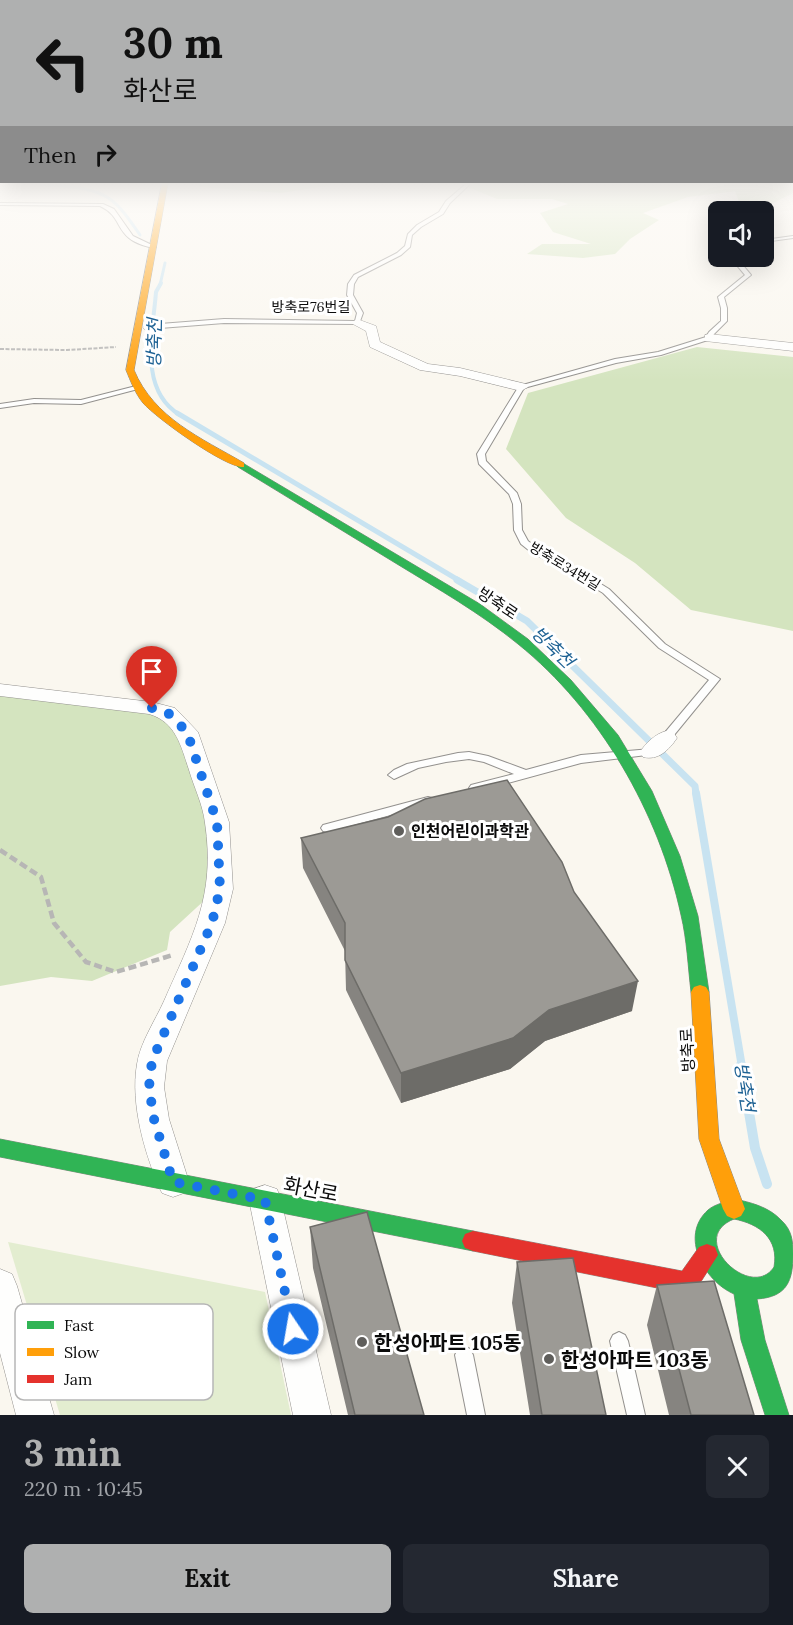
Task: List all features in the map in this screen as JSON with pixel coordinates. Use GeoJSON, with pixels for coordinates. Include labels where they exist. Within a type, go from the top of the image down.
{"type":"FeatureCollection","features":[{"type":"Feature","properties":{"kind":"street"},"geometry":{"type":"LineString","coordinates":[[136,388],[130,370],[135,345],[149,328],[153,249]]}},
{"type":"Feature","properties":{"kind":"street"},"geometry":{"type":"LineString","coordinates":[[357,323],[372,329],[374,344],[425,367],[460,372],[520,387]]}},
{"type":"Feature","properties":{"kind":"street"},"geometry":{"type":"LineString","coordinates":[[709,338],[793,347]]}},
{"type":"Feature","properties":{"kind":"street","name":"방축로"},"geometry":{"type":"LineString","coordinates":[[136,388],[151,408],[169,421],[476,607],[524,642],[566,683],[613,738],[645,791],[672,856],[690,916],[700,984],[709,1139],[735,1209]]}},
{"type":"Feature","properties":{"kind":"street"},"geometry":{"type":"LineString","coordinates":[[0,690],[152,708],[168,713],[187,732],[217,822],[220,889],[212,923],[152,1061],[149,1087],[154,1119],[173,1182]]}},
{"type":"Feature","properties":{"kind":"street","name":"화산로"},"geometry":{"type":"LineString","coordinates":[[0,1148],[687,1283],[707,1255]]}},
{"type":"Feature","properties":{"kind":"street"},"geometry":{"type":"LineString","coordinates":[[265,1200],[312,1415]]}},
{"type":"Feature","properties":{"kind":"street"},"geometry":{"type":"LineString","coordinates":[[735,1209],[760,1215],[787,1234],[788,1289],[772,1285],[759,1289],[744,1287],[722,1275],[707,1255],[704,1241],[706,1229],[712,1219],[722,1212],[735,1209]]}},
{"type":"Feature","properties":{"kind":"street"},"geometry":{"type":"LineString","coordinates":[[0,1286],[15,1341]]}},
{"type":"Feature","properties":{"kind":"street"},"geometry":{"type":"LineString","coordinates":[[744,1287],[753,1340],[777,1415]]}},
{"type":"Feature","properties":{"kind":"street"},"geometry":{"type":"LineString","coordinates":[[31,1400],[35,1415]]}},
{"type":"Feature","properties":{"kind":"lane","name":"방축로76번길"},"geometry":{"type":"LineString","coordinates":[[149,328],[224,321],[357,323],[360,314],[350,295],[351,284],[356,276],[405,249]]}},
{"type":"Feature","properties":{"kind":"lane"},"geometry":{"type":"LineString","coordinates":[[520,387],[615,361],[691,345],[709,338],[711,333],[724,321],[721,297],[748,275],[742,267]]}},
{"type":"Feature","properties":{"kind":"lane","name":"방축로34번길"},"geometry":{"type":"LineString","coordinates":[[459,792],[582,759],[623,755],[658,745],[715,679],[662,646],[606,591],[524,542],[518,530],[517,504],[513,492],[482,462],[481,454],[520,387]]}},
{"type":"Feature","properties":{"kind":"lane"},"geometry":{"type":"LineString","coordinates":[[0,406],[34,401],[81,402],[136,388]]}},
{"type":"Feature","properties":{"kind":"lane"},"geometry":{"type":"LineString","coordinates":[[394,774],[402,769],[460,754],[474,754],[525,774]]}},
{"type":"Feature","properties":{"kind":"lane"},"geometry":{"type":"LineString","coordinates":[[327,828],[437,798]]}},
{"type":"Feature","properties":{"kind":"lane"},"geometry":{"type":"LineString","coordinates":[[619,1341],[636,1415]]}},
{"type":"Feature","properties":{"kind":"lane"},"geometry":{"type":"LineString","coordinates":[[464,1355],[476,1415]]}},
{"type":"Feature","properties":{"kind":"path"},"geometry":{"type":"LineString","coordinates":[[0,349],[67,350],[135,345]]}},
{"type":"Feature","properties":{"kind":"path"},"geometry":{"type":"LineString","coordinates":[[0,850],[41,877],[54,923],[86,962],[116,972],[202,946]]}},
{"type":"Feature","properties":{"kind":"green space"},"geometry":{"type":"Polygon","coordinates":[[[534,249],[620,249],[615,254],[583,258],[527,254],[534,249]]]}},
{"type":"Feature","properties":{"kind":"green space"},"geometry":{"type":"Polygon","coordinates":[[[697,347],[793,357],[793,631],[691,610],[635,563],[566,518],[506,449],[528,393],[697,347]]]}},
{"type":"Feature","properties":{"kind":"green space"},"geometry":{"type":"Polygon","coordinates":[[[0,694],[141,710],[177,726],[209,824],[208,897],[170,932],[167,950],[92,981],[51,977],[0,986],[0,694]]]}},
{"type":"Feature","properties":{"kind":"green space"},"geometry":{"type":"Polygon","coordinates":[[[8,1242],[265,1292],[291,1415],[60,1415],[55,1400],[213,1400],[213,1304],[27,1304],[8,1242]]]}},
{"type":"Feature","properties":{"kind":"building"},"geometry":{"type":"Polygon","coordinates":[[[507,780],[562,862],[574,892],[638,981],[549,1010],[513,1038],[401,1073],[345,960],[345,923],[301,838],[388,817],[425,799],[507,780]]]}},
{"type":"Feature","properties":{"kind":"building","name":"한성아파트 105동"},"geometry":{"type":"Polygon","coordinates":[[[367,1212],[424,1415],[355,1415],[310,1227],[367,1212]]]}},
{"type":"Feature","properties":{"kind":"building"},"geometry":{"type":"Polygon","coordinates":[[[573,1258],[606,1415],[542,1415],[517,1262],[573,1258]]]}},
{"type":"Feature","properties":{"kind":"building"},"geometry":{"type":"Polygon","coordinates":[[[714,1281],[754,1415],[691,1415],[657,1285],[714,1281]]]}},
{"type":"Feature","properties":{"kind":"waterway","name":"방축천"},"geometry":{"type":"LineString","coordinates":[[160,285],[165,263]]}},
{"type":"Feature","properties":{"kind":"waterway","name":"방축천"},"geometry":{"type":"LineString","coordinates":[[160,285],[156,292],[151,342],[153,376],[158,391],[167,404],[179,414]]}},
{"type":"Feature","properties":{"kind":"waterway","name":"방축천"},"geometry":{"type":"LineString","coordinates":[[179,414],[460,581]]}},
{"type":"Feature","properties":{"kind":"waterway","name":"방축천"},"geometry":{"type":"LineString","coordinates":[[457,580],[527,621],[695,786],[696,794]]}},
{"type":"Feature","properties":{"kind":"waterway","name":"방축천"},"geometry":{"type":"LineString","coordinates":[[696,793],[742,1067]]}},
{"type":"Feature","properties":{"kind":"waterway","name":"방축천"},"geometry":{"type":"LineString","coordinates":[[741,1065],[755,1148],[767,1184]]}},
{"type":"Feature","properties":{"kind":"traffic: fast"},"geometry":{"type":"LineString","coordinates":[[241,465],[476,607],[524,642],[566,683],[613,738],[645,791],[672,856],[690,916],[700,992]]}},
{"type":"Feature","properties":{"kind":"traffic: fast"},"geometry":{"type":"LineString","coordinates":[[0,1148],[473,1241]]}},
{"type":"Feature","properties":{"kind":"traffic: fast"},"geometry":{"type":"LineString","coordinates":[[734,1209],[761,1217],[775,1228],[784,1243],[786,1256],[784,1270],[779,1279],[767,1287],[752,1289],[737,1284],[713,1263],[706,1248],[706,1233],[714,1219],[734,1209]]}},
{"type":"Feature","properties":{"kind":"traffic: fast"},"geometry":{"type":"LineString","coordinates":[[744,1287],[753,1340],[777,1415]]}},
{"type":"Feature","properties":{"kind":"traffic: slow"},"geometry":{"type":"LineString","coordinates":[[153,249],[130,370],[137,387],[160,415],[175,427],[241,465]]}},
{"type":"Feature","properties":{"kind":"traffic: slow"},"geometry":{"type":"LineString","coordinates":[[700,992],[709,1139],[734,1209]]}},
{"type":"Feature","properties":{"kind":"traffic: jam"},"geometry":{"type":"LineString","coordinates":[[473,1241],[687,1283],[707,1255]]}},
{"type":"Feature","properties":{"kind":"place","name":"인천어린이과학관"},"geometry":{"type":"Point","coordinates":[399,831]}},
{"type":"Feature","properties":{"kind":"place","name":"한성아파트 105동"},"geometry":{"type":"Point","coordinates":[362,1342]}},
{"type":"Feature","properties":{"kind":"place","name":"한성아파트 103동"},"geometry":{"type":"Point","coordinates":[549,1359]}},
{"type":"Feature","properties":{"kind":"route"},"geometry":{"type":"LineString","coordinates":[[152,708],[168,713],[187,732],[217,822],[220,889],[212,923],[152,1061],[149,1087],[154,1119],[173,1182],[265,1200],[293,1329]]}}]}
